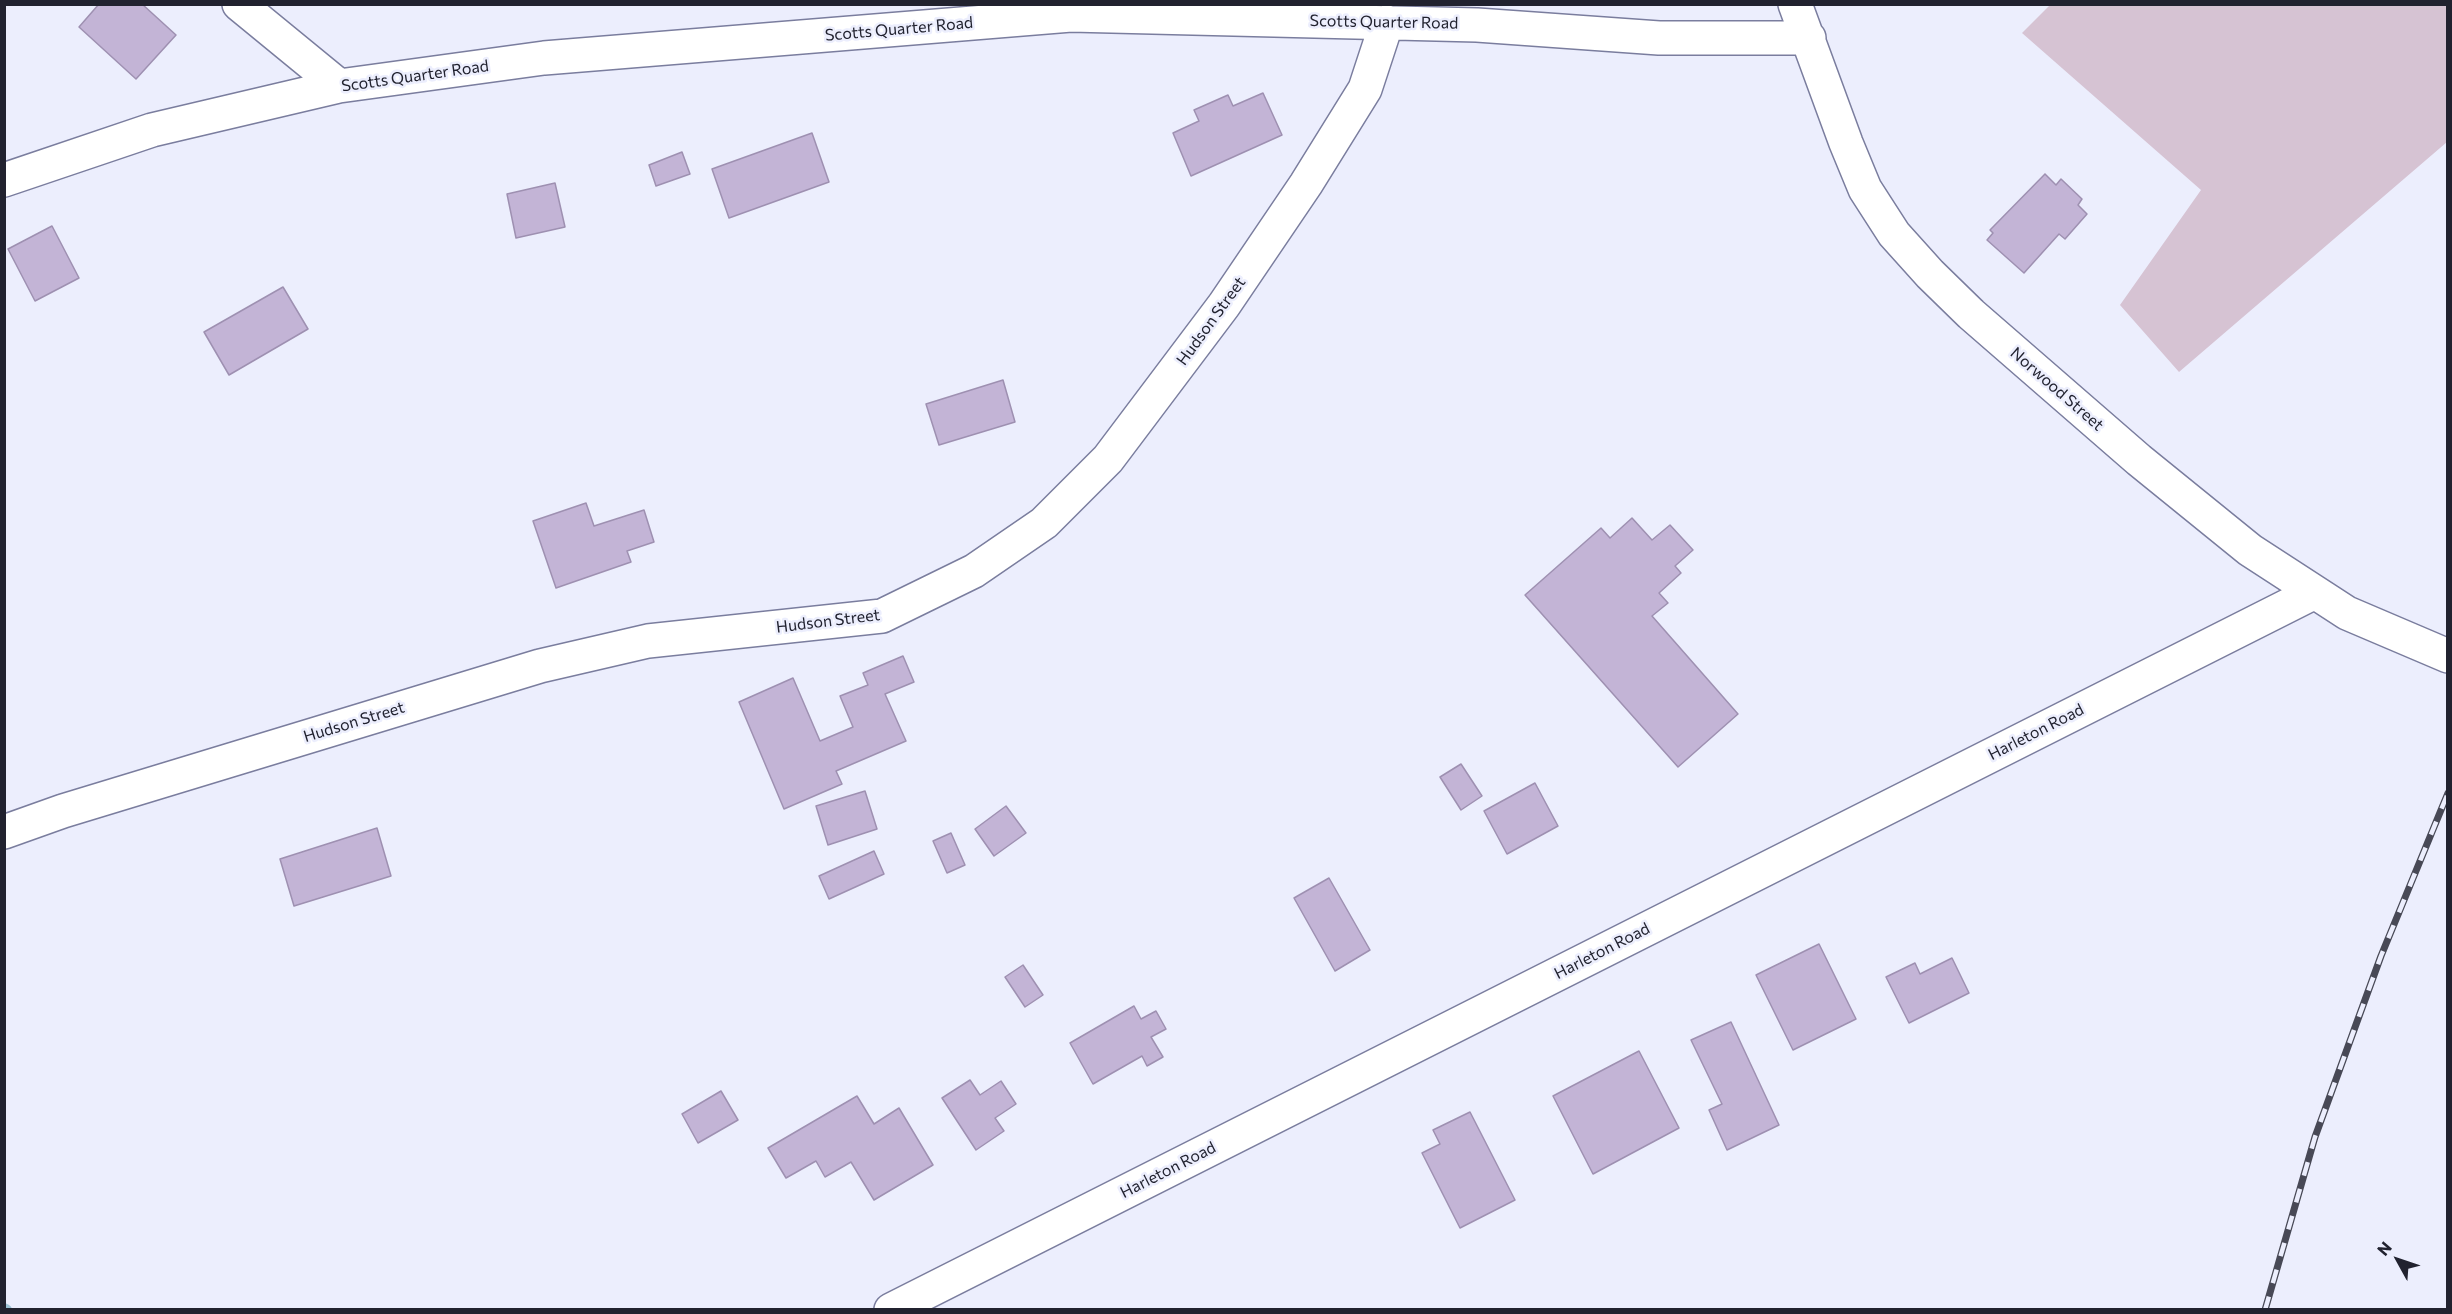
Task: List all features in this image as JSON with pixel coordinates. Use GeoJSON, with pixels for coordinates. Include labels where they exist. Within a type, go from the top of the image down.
{"type":"FeatureCollection","features":[{"type":"Feature","properties":{"kind":"street"},"geometry":{"type":"LineString","coordinates":[[239,4],[339,86]]}},
{"type":"Feature","properties":{"kind":"street","name":"Norwood Street"},"geometry":{"type":"LineString","coordinates":[[1795,4],[1865,189],[1894,234],[1930,274],[1971,314],[2195,508],[2250,550],[2347,613],[2448,656]]}},
{"type":"Feature","properties":{"kind":"street","name":"Scotts Quarter Road"},"geometry":{"type":"LineString","coordinates":[[4,180],[152,130],[339,86],[544,58],[1071,15],[1477,25],[1659,38],[1809,38]]}},
{"type":"Feature","properties":{"kind":"street","name":"Hudson Street"},"geometry":{"type":"LineString","coordinates":[[4,832],[63,811],[540,666],[648,641],[882,616],[974,571],[1044,523],[1108,459],[1217,314],[1306,184],[1365,89],[1386,22]]}},
{"type":"Feature","properties":{"kind":"street","name":"Harleton Road"},"geometry":{"type":"LineString","coordinates":[[891,1310],[2313,592]]}},
{"type":"Feature","properties":{"kind":"shaded area"},"geometry":{"type":"Polygon","coordinates":[[[2051,4],[2447,5],[2447,142],[2179,372],[2120,305],[2201,190],[2022,33],[2051,4]]]}},
{"type":"Feature","properties":{"kind":"building"},"geometry":{"type":"Polygon","coordinates":[[[99,4],[142,4],[176,35],[136,79],[79,27],[99,4]]]}},
{"type":"Feature","properties":{"kind":"building"},"geometry":{"type":"Polygon","coordinates":[[[1263,93],[1282,135],[1191,176],[1173,133],[1199,121],[1194,110],[1228,95],[1233,106],[1263,93]]]}},
{"type":"Feature","properties":{"kind":"building"},"geometry":{"type":"Polygon","coordinates":[[[812,133],[829,182],[729,218],[712,169],[812,133]]]}},
{"type":"Feature","properties":{"kind":"building"},"geometry":{"type":"Polygon","coordinates":[[[682,152],[690,174],[656,186],[649,165],[682,152]]]}},
{"type":"Feature","properties":{"kind":"building"},"geometry":{"type":"Polygon","coordinates":[[[2045,174],[2056,185],[2061,179],[2082,199],[2078,205],[2087,214],[2065,239],[2059,234],[2024,273],[1987,240],[1993,233],[1990,230],[2045,174]]]}},
{"type":"Feature","properties":{"kind":"building"},"geometry":{"type":"Polygon","coordinates":[[[555,183],[565,227],[516,238],[507,194],[555,183]]]}},
{"type":"Feature","properties":{"kind":"building"},"geometry":{"type":"Polygon","coordinates":[[[52,226],[79,278],[35,301],[8,249],[52,226]]]}},
{"type":"Feature","properties":{"kind":"building"},"geometry":{"type":"Polygon","coordinates":[[[283,287],[308,329],[229,375],[204,332],[283,287]]]}},
{"type":"Feature","properties":{"kind":"building"},"geometry":{"type":"Polygon","coordinates":[[[1003,380],[1015,422],[939,445],[926,404],[1003,380]]]}},
{"type":"Feature","properties":{"kind":"building"},"geometry":{"type":"Polygon","coordinates":[[[586,503],[594,526],[644,510],[654,542],[627,551],[631,562],[556,588],[533,521],[586,503]]]}},
{"type":"Feature","properties":{"kind":"building"},"geometry":{"type":"Polygon","coordinates":[[[1632,518],[1652,540],[1670,525],[1693,550],[1675,566],[1681,573],[1659,593],[1668,603],[1652,616],[1738,714],[1678,767],[1525,595],[1601,528],[1610,538],[1632,518]]]}},
{"type":"Feature","properties":{"kind":"building"},"geometry":{"type":"Polygon","coordinates":[[[903,656],[914,682],[885,694],[906,741],[836,771],[842,784],[784,809],[739,702],[793,678],[820,741],[853,727],[840,696],[868,685],[863,673],[903,656]]]}},
{"type":"Feature","properties":{"kind":"building"},"geometry":{"type":"Polygon","coordinates":[[[1461,764],[1482,796],[1461,810],[1440,777],[1461,764]]]}},
{"type":"Feature","properties":{"kind":"building"},"geometry":{"type":"Polygon","coordinates":[[[1535,783],[1558,826],[1507,854],[1484,811],[1535,783]]]}},
{"type":"Feature","properties":{"kind":"building"},"geometry":{"type":"Polygon","coordinates":[[[865,791],[877,829],[828,845],[816,806],[865,791]]]}},
{"type":"Feature","properties":{"kind":"building"},"geometry":{"type":"Polygon","coordinates":[[[1006,806],[1026,833],[994,856],[975,829],[1006,806]]]}},
{"type":"Feature","properties":{"kind":"building"},"geometry":{"type":"Polygon","coordinates":[[[377,828],[391,876],[294,906],[280,859],[377,828]]]}},
{"type":"Feature","properties":{"kind":"building"},"geometry":{"type":"Polygon","coordinates":[[[951,833],[965,865],[947,873],[933,841],[951,833]]]}},
{"type":"Feature","properties":{"kind":"building"},"geometry":{"type":"Polygon","coordinates":[[[874,851],[884,874],[829,899],[819,876],[874,851]]]}},
{"type":"Feature","properties":{"kind":"building"},"geometry":{"type":"Polygon","coordinates":[[[1329,878],[1370,950],[1335,971],[1294,898],[1329,878]]]}},
{"type":"Feature","properties":{"kind":"building"},"geometry":{"type":"Polygon","coordinates":[[[1819,944],[1856,1019],[1793,1050],[1756,975],[1819,944]]]}},
{"type":"Feature","properties":{"kind":"building"},"geometry":{"type":"Polygon","coordinates":[[[1952,958],[1969,993],[1909,1023],[1886,977],[1915,963],[1920,974],[1952,958]]]}},
{"type":"Feature","properties":{"kind":"building"},"geometry":{"type":"Polygon","coordinates":[[[1023,965],[1043,995],[1025,1007],[1005,977],[1023,965]]]}},
{"type":"Feature","properties":{"kind":"building"},"geometry":{"type":"Polygon","coordinates":[[[1134,1006],[1141,1019],[1156,1011],[1166,1029],[1151,1037],[1163,1057],[1147,1066],[1142,1056],[1093,1084],[1070,1043],[1134,1006]]]}},
{"type":"Feature","properties":{"kind":"building"},"geometry":{"type":"Polygon","coordinates":[[[1731,1022],[1779,1125],[1727,1150],[1709,1110],[1722,1104],[1691,1040],[1731,1022]]]}},
{"type":"Feature","properties":{"kind":"building"},"geometry":{"type":"Polygon","coordinates":[[[1639,1051],[1679,1128],[1593,1174],[1553,1096],[1639,1051]]]}},
{"type":"Feature","properties":{"kind":"building"},"geometry":{"type":"Polygon","coordinates":[[[970,1080],[980,1095],[1001,1081],[1016,1104],[995,1118],[1004,1131],[976,1150],[942,1098],[970,1080]]]}},
{"type":"Feature","properties":{"kind":"building"},"geometry":{"type":"Polygon","coordinates":[[[721,1091],[738,1120],[698,1143],[682,1114],[721,1091]]]}},
{"type":"Feature","properties":{"kind":"building"},"geometry":{"type":"Polygon","coordinates":[[[857,1096],[874,1124],[899,1108],[933,1165],[874,1200],[851,1162],[825,1177],[816,1161],[786,1178],[768,1148],[857,1096]]]}},
{"type":"Feature","properties":{"kind":"building"},"geometry":{"type":"Polygon","coordinates":[[[1470,1112],[1515,1200],[1460,1228],[1422,1153],[1440,1144],[1433,1130],[1470,1112]]]}},
{"type":"Feature","properties":{"kind":"railway"},"geometry":{"type":"LineString","coordinates":[[2265,1310],[2315,1137],[2381,956],[2448,793]]}}]}
